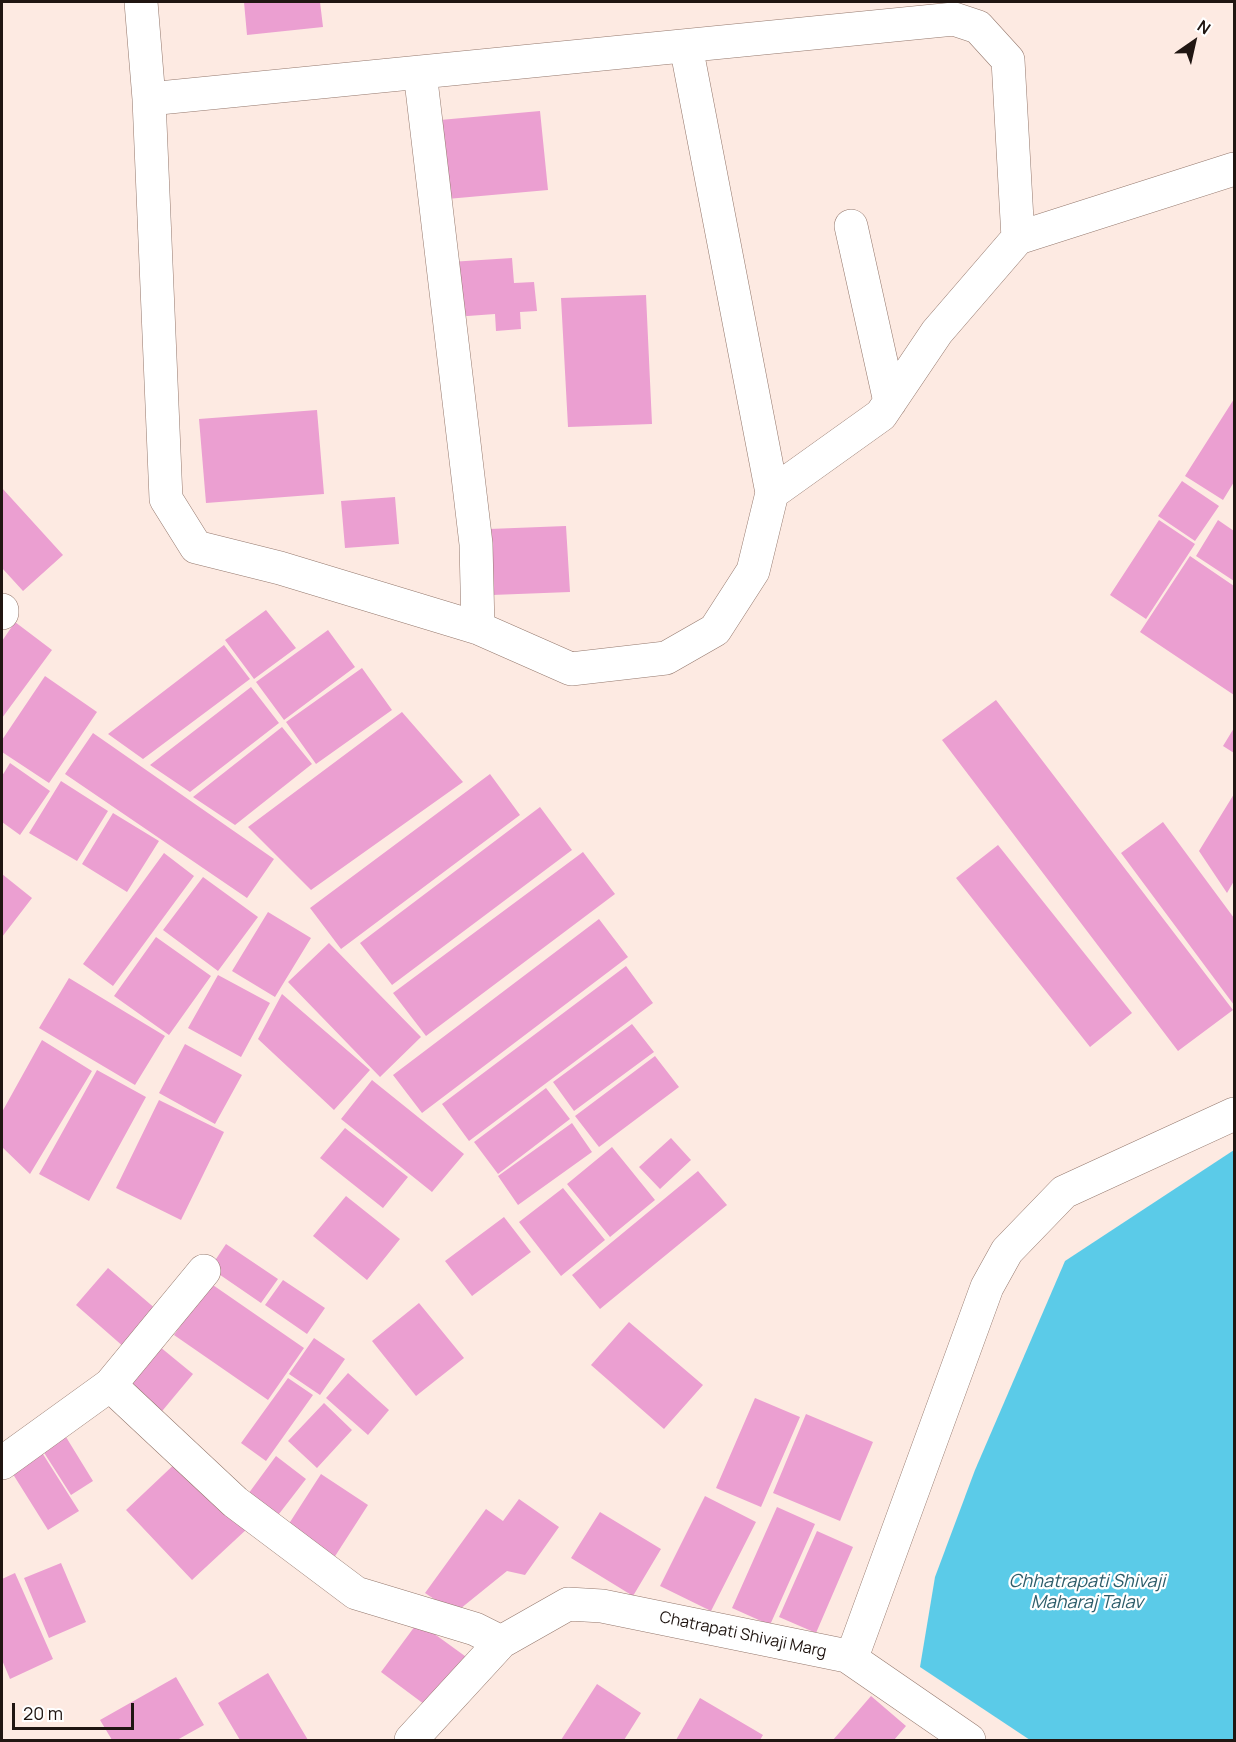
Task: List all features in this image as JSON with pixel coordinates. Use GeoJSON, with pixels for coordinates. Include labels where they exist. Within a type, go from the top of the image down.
{"type":"FeatureCollection","features":[{"type":"Feature","properties":{"kind":"street"},"geometry":{"type":"LineString","coordinates":[[141,2],[149,99],[166,499],[196,547],[280,568],[478,628],[571,669],[666,658],[715,630],[753,571],[772,493],[686,46]]}},
{"type":"Feature","properties":{"kind":"street"},"geometry":{"type":"LineString","coordinates":[[149,99],[954,19],[978,27],[1008,60],[1018,238]]}},
{"type":"Feature","properties":{"kind":"street"},"geometry":{"type":"LineString","coordinates":[[420,72],[476,544],[478,628]]}},
{"type":"Feature","properties":{"kind":"street"},"geometry":{"type":"LineString","coordinates":[[772,493],[881,415],[937,332],[1018,238],[1234,169]]}},
{"type":"Feature","properties":{"kind":"street"},"geometry":{"type":"LineString","coordinates":[[851,226],[890,402]]}},
{"type":"Feature","properties":{"kind":"street"},"geometry":{"type":"LineString","coordinates":[[847,1656],[856,1646],[860,1636],[987,1287],[1007,1251],[1064,1192],[1234,1114]]}},
{"type":"Feature","properties":{"kind":"street"},"geometry":{"type":"LineString","coordinates":[[2,1463],[110,1385],[204,1271]]}},
{"type":"Feature","properties":{"kind":"street"},"geometry":{"type":"LineString","coordinates":[[110,1385],[235,1502],[356,1593],[474,1629],[501,1642]]}},
{"type":"Feature","properties":{"kind":"street","name":"Chatrapati Shivaji Marg"},"geometry":{"type":"LineString","coordinates":[[411,1740],[501,1642],[568,1604],[602,1606],[847,1656],[969,1740]]}},
{"type":"Feature","properties":{"kind":"water","name":"Chhatrapati Shivaji Maharaj Talav"},"geometry":{"type":"Polygon","coordinates":[[[1234,1150],[1234,1740],[1030,1740],[920,1667],[935,1577],[975,1470],[1065,1261],[1234,1150]]]}},
{"type":"Feature","properties":{"kind":"building"},"geometry":{"type":"Polygon","coordinates":[[[244,2],[320,2],[323,27],[247,35],[244,2]]]}},
{"type":"Feature","properties":{"kind":"building"},"geometry":{"type":"Polygon","coordinates":[[[540,111],[548,190],[447,199],[440,120],[540,111]]]}},
{"type":"Feature","properties":{"kind":"building"},"geometry":{"type":"Polygon","coordinates":[[[512,258],[514,283],[534,282],[537,311],[520,312],[521,329],[496,331],[495,314],[454,317],[450,262],[512,258]]]}},
{"type":"Feature","properties":{"kind":"building"},"geometry":{"type":"Polygon","coordinates":[[[646,295],[652,424],[568,427],[561,298],[646,295]]]}},
{"type":"Feature","properties":{"kind":"building"},"geometry":{"type":"Polygon","coordinates":[[[1234,399],[1234,482],[1223,500],[1185,476],[1234,399]]]}},
{"type":"Feature","properties":{"kind":"building"},"geometry":{"type":"Polygon","coordinates":[[[317,410],[324,494],[206,503],[199,419],[317,410]]]}},
{"type":"Feature","properties":{"kind":"building"},"geometry":{"type":"Polygon","coordinates":[[[1182,481],[1219,506],[1195,541],[1158,516],[1182,481]]]}},
{"type":"Feature","properties":{"kind":"building"},"geometry":{"type":"Polygon","coordinates":[[[2,488],[63,555],[23,591],[2,568],[2,488]]]}},
{"type":"Feature","properties":{"kind":"building"},"geometry":{"type":"Polygon","coordinates":[[[395,497],[399,544],[345,548],[341,501],[395,497]]]}},
{"type":"Feature","properties":{"kind":"building"},"geometry":{"type":"Polygon","coordinates":[[[1159,520],[1195,544],[1146,619],[1110,595],[1159,520]]]}},
{"type":"Feature","properties":{"kind":"building"},"geometry":{"type":"Polygon","coordinates":[[[1218,520],[1234,531],[1234,581],[1196,556],[1218,520]]]}},
{"type":"Feature","properties":{"kind":"building"},"geometry":{"type":"Polygon","coordinates":[[[566,526],[570,592],[492,595],[489,529],[566,526]]]}},
{"type":"Feature","properties":{"kind":"building"},"geometry":{"type":"Polygon","coordinates":[[[1190,556],[1234,586],[1234,695],[1140,632],[1190,556]]]}},
{"type":"Feature","properties":{"kind":"building"},"geometry":{"type":"Polygon","coordinates":[[[266,610],[296,648],[254,679],[225,640],[266,610]]]}},
{"type":"Feature","properties":{"kind":"building"},"geometry":{"type":"Polygon","coordinates":[[[15,622],[52,650],[2,718],[2,641],[15,622]]]}},
{"type":"Feature","properties":{"kind":"building"},"geometry":{"type":"Polygon","coordinates":[[[328,630],[355,667],[284,720],[256,682],[328,630]]]}},
{"type":"Feature","properties":{"kind":"building"},"geometry":{"type":"Polygon","coordinates":[[[224,645],[250,679],[143,759],[108,734],[224,645]]]}},
{"type":"Feature","properties":{"kind":"building"},"geometry":{"type":"Polygon","coordinates":[[[362,668],[392,710],[316,764],[286,722],[362,668]]]}},
{"type":"Feature","properties":{"kind":"building"},"geometry":{"type":"Polygon","coordinates":[[[45,676],[97,712],[49,783],[2,752],[2,740],[45,676]]]}},
{"type":"Feature","properties":{"kind":"building"},"geometry":{"type":"Polygon","coordinates":[[[251,687],[279,723],[190,792],[150,765],[251,687]]]}},
{"type":"Feature","properties":{"kind":"building"},"geometry":{"type":"Polygon","coordinates":[[[996,700],[1233,1010],[1178,1051],[942,740],[996,700]]]}},
{"type":"Feature","properties":{"kind":"building"},"geometry":{"type":"Polygon","coordinates":[[[402,712],[463,782],[311,890],[248,827],[402,712]]]}},
{"type":"Feature","properties":{"kind":"building"},"geometry":{"type":"Polygon","coordinates":[[[282,727],[312,764],[235,825],[193,797],[282,727]]]}},
{"type":"Feature","properties":{"kind":"building"},"geometry":{"type":"Polygon","coordinates":[[[1234,728],[1234,753],[1223,746],[1234,728]]]}},
{"type":"Feature","properties":{"kind":"building"},"geometry":{"type":"Polygon","coordinates":[[[93,733],[274,859],[247,898],[65,774],[93,733]]]}},
{"type":"Feature","properties":{"kind":"building"},"geometry":{"type":"Polygon","coordinates":[[[10,763],[50,791],[20,835],[2,822],[2,776],[10,763]]]}},
{"type":"Feature","properties":{"kind":"building"},"geometry":{"type":"Polygon","coordinates":[[[490,774],[520,815],[341,949],[310,908],[490,774]]]}},
{"type":"Feature","properties":{"kind":"building"},"geometry":{"type":"Polygon","coordinates":[[[61,781],[108,811],[77,861],[29,833],[61,781]]]}},
{"type":"Feature","properties":{"kind":"building"},"geometry":{"type":"Polygon","coordinates":[[[1234,794],[1234,881],[1227,893],[1199,851],[1234,794]]]}},
{"type":"Feature","properties":{"kind":"building"},"geometry":{"type":"Polygon","coordinates":[[[540,807],[572,850],[392,985],[360,943],[540,807]]]}},
{"type":"Feature","properties":{"kind":"building"},"geometry":{"type":"Polygon","coordinates":[[[113,813],[159,841],[127,892],[82,864],[113,813]]]}},
{"type":"Feature","properties":{"kind":"building"},"geometry":{"type":"Polygon","coordinates":[[[1163,822],[1234,918],[1234,1005],[1121,853],[1163,822]]]}},
{"type":"Feature","properties":{"kind":"building"},"geometry":{"type":"Polygon","coordinates":[[[998,845],[1132,1013],[1090,1047],[956,878],[998,845]]]}},
{"type":"Feature","properties":{"kind":"building"},"geometry":{"type":"Polygon","coordinates":[[[583,852],[615,894],[426,1036],[393,993],[583,852]]]}},
{"type":"Feature","properties":{"kind":"building"},"geometry":{"type":"Polygon","coordinates":[[[164,853],[194,876],[113,986],[83,964],[164,853]]]}},
{"type":"Feature","properties":{"kind":"building"},"geometry":{"type":"Polygon","coordinates":[[[2,874],[32,898],[2,937],[2,874]]]}},
{"type":"Feature","properties":{"kind":"building"},"geometry":{"type":"Polygon","coordinates":[[[203,877],[258,917],[218,971],[163,930],[203,877]]]}},
{"type":"Feature","properties":{"kind":"building"},"geometry":{"type":"Polygon","coordinates":[[[268,912],[311,938],[275,997],[232,971],[268,912]]]}},
{"type":"Feature","properties":{"kind":"building"},"geometry":{"type":"Polygon","coordinates":[[[599,919],[628,957],[422,1113],[393,1075],[599,919]]]}},
{"type":"Feature","properties":{"kind":"building"},"geometry":{"type":"Polygon","coordinates":[[[156,937],[211,976],[169,1035],[114,996],[156,937]]]}},
{"type":"Feature","properties":{"kind":"building"},"geometry":{"type":"Polygon","coordinates":[[[329,943],[421,1037],[380,1077],[288,982],[329,943]]]}},
{"type":"Feature","properties":{"kind":"building"},"geometry":{"type":"Polygon","coordinates":[[[626,966],[653,1003],[469,1141],[442,1104],[626,966]]]}},
{"type":"Feature","properties":{"kind":"building"},"geometry":{"type":"Polygon","coordinates":[[[218,975],[270,1003],[241,1057],[188,1028],[218,975]]]}},
{"type":"Feature","properties":{"kind":"building"},"geometry":{"type":"Polygon","coordinates":[[[69,978],[165,1036],[135,1085],[39,1028],[69,978]]]}},
{"type":"Feature","properties":{"kind":"building"},"geometry":{"type":"Polygon","coordinates":[[[282,994],[370,1070],[334,1110],[258,1039],[282,994]]]}},
{"type":"Feature","properties":{"kind":"building"},"geometry":{"type":"Polygon","coordinates":[[[632,1024],[654,1052],[574,1111],[553,1082],[632,1024]]]}},
{"type":"Feature","properties":{"kind":"building"},"geometry":{"type":"Polygon","coordinates":[[[42,1040],[92,1071],[30,1174],[2,1147],[2,1112],[42,1040]]]}},
{"type":"Feature","properties":{"kind":"building"},"geometry":{"type":"Polygon","coordinates":[[[185,1044],[242,1075],[215,1124],[159,1093],[185,1044]]]}},
{"type":"Feature","properties":{"kind":"building"},"geometry":{"type":"Polygon","coordinates":[[[655,1056],[679,1087],[599,1147],[575,1116],[655,1056]]]}},
{"type":"Feature","properties":{"kind":"building"},"geometry":{"type":"Polygon","coordinates":[[[97,1070],[146,1097],[89,1201],[39,1174],[97,1070]]]}},
{"type":"Feature","properties":{"kind":"building"},"geometry":{"type":"Polygon","coordinates":[[[372,1080],[464,1154],[432,1192],[341,1119],[372,1080]]]}},
{"type":"Feature","properties":{"kind":"building"},"geometry":{"type":"Polygon","coordinates":[[[546,1088],[570,1119],[498,1174],[474,1142],[546,1088]]]}},
{"type":"Feature","properties":{"kind":"building"},"geometry":{"type":"Polygon","coordinates":[[[159,1100],[224,1132],[181,1220],[116,1188],[159,1100]]]}},
{"type":"Feature","properties":{"kind":"building"},"geometry":{"type":"Polygon","coordinates":[[[572,1123],[592,1152],[518,1205],[498,1176],[572,1123]]]}},
{"type":"Feature","properties":{"kind":"building"},"geometry":{"type":"Polygon","coordinates":[[[345,1128],[408,1177],[383,1208],[320,1158],[345,1128]]]}},
{"type":"Feature","properties":{"kind":"building"},"geometry":{"type":"Polygon","coordinates":[[[671,1138],[691,1160],[660,1189],[639,1167],[671,1138]]]}},
{"type":"Feature","properties":{"kind":"building"},"geometry":{"type":"Polygon","coordinates":[[[612,1147],[655,1200],[610,1237],[567,1184],[612,1147]]]}},
{"type":"Feature","properties":{"kind":"building"},"geometry":{"type":"Polygon","coordinates":[[[698,1171],[727,1205],[600,1309],[572,1275],[698,1171]]]}},
{"type":"Feature","properties":{"kind":"building"},"geometry":{"type":"Polygon","coordinates":[[[563,1188],[605,1240],[561,1276],[519,1222],[563,1188]]]}},
{"type":"Feature","properties":{"kind":"building"},"geometry":{"type":"Polygon","coordinates":[[[346,1196],[400,1239],[367,1280],[313,1236],[346,1196]]]}},
{"type":"Feature","properties":{"kind":"building"},"geometry":{"type":"Polygon","coordinates":[[[504,1217],[531,1252],[472,1296],[445,1261],[504,1217]]]}},
{"type":"Feature","properties":{"kind":"building"},"geometry":{"type":"Polygon","coordinates":[[[226,1244],[278,1279],[261,1303],[210,1268],[226,1244]]]}},
{"type":"Feature","properties":{"kind":"building"},"geometry":{"type":"Polygon","coordinates":[[[108,1268],[157,1310],[125,1348],[76,1305],[108,1268]]]}},
{"type":"Feature","properties":{"kind":"building"},"geometry":{"type":"Polygon","coordinates":[[[283,1280],[325,1308],[307,1334],[265,1305],[283,1280]]]}},
{"type":"Feature","properties":{"kind":"building"},"geometry":{"type":"Polygon","coordinates":[[[210,1283],[304,1348],[268,1400],[174,1335],[210,1283]]]}},
{"type":"Feature","properties":{"kind":"building"},"geometry":{"type":"Polygon","coordinates":[[[419,1303],[464,1358],[416,1396],[372,1341],[419,1303]]]}},
{"type":"Feature","properties":{"kind":"building"},"geometry":{"type":"Polygon","coordinates":[[[629,1322],[703,1385],[664,1429],[591,1365],[629,1322]]]}},
{"type":"Feature","properties":{"kind":"building"},"geometry":{"type":"Polygon","coordinates":[[[314,1338],[345,1359],[320,1395],[289,1374],[314,1338]]]}},
{"type":"Feature","properties":{"kind":"building"},"geometry":{"type":"Polygon","coordinates":[[[154,1342],[193,1374],[158,1416],[119,1384],[154,1342]]]}},
{"type":"Feature","properties":{"kind":"building"},"geometry":{"type":"Polygon","coordinates":[[[348,1373],[389,1410],[368,1435],[326,1398],[348,1373]]]}},
{"type":"Feature","properties":{"kind":"building"},"geometry":{"type":"Polygon","coordinates":[[[288,1378],[313,1395],[266,1461],[241,1443],[288,1378]]]}},
{"type":"Feature","properties":{"kind":"building"},"geometry":{"type":"Polygon","coordinates":[[[755,1398],[800,1417],[761,1507],[716,1488],[755,1398]]]}},
{"type":"Feature","properties":{"kind":"building"},"geometry":{"type":"Polygon","coordinates":[[[324,1403],[352,1430],[317,1468],[288,1441],[324,1403]]]}},
{"type":"Feature","properties":{"kind":"building"},"geometry":{"type":"Polygon","coordinates":[[[806,1414],[873,1442],[840,1521],[773,1493],[806,1414]]]}},
{"type":"Feature","properties":{"kind":"building"},"geometry":{"type":"Polygon","coordinates":[[[66,1437],[93,1481],[71,1495],[43,1451],[66,1437]]]}},
{"type":"Feature","properties":{"kind":"building"},"geometry":{"type":"Polygon","coordinates":[[[41,1451],[79,1511],[48,1530],[11,1471],[41,1451]]]}},
{"type":"Feature","properties":{"kind":"building"},"geometry":{"type":"Polygon","coordinates":[[[276,1456],[306,1479],[272,1523],[243,1501],[276,1456]]]}},
{"type":"Feature","properties":{"kind":"building"},"geometry":{"type":"Polygon","coordinates":[[[181,1458],[248,1528],[192,1580],[126,1510],[181,1458]]]}},
{"type":"Feature","properties":{"kind":"building"},"geometry":{"type":"Polygon","coordinates":[[[321,1474],[368,1505],[330,1564],[283,1533],[321,1474]]]}},
{"type":"Feature","properties":{"kind":"building"},"geometry":{"type":"Polygon","coordinates":[[[705,1496],[756,1522],[711,1611],[660,1586],[705,1496]]]}},
{"type":"Feature","properties":{"kind":"building"},"geometry":{"type":"Polygon","coordinates":[[[519,1499],[559,1527],[525,1575],[507,1571],[455,1613],[425,1593],[486,1509],[503,1521],[519,1499]]]}},
{"type":"Feature","properties":{"kind":"building"},"geometry":{"type":"Polygon","coordinates":[[[777,1507],[815,1524],[770,1625],[732,1608],[777,1507]]]}},
{"type":"Feature","properties":{"kind":"building"},"geometry":{"type":"Polygon","coordinates":[[[600,1512],[661,1549],[633,1596],[571,1558],[600,1512]]]}},
{"type":"Feature","properties":{"kind":"building"},"geometry":{"type":"Polygon","coordinates":[[[817,1531],[853,1547],[816,1633],[779,1617],[817,1531]]]}},
{"type":"Feature","properties":{"kind":"building"},"geometry":{"type":"Polygon","coordinates":[[[61,1563],[86,1622],[49,1638],[24,1578],[61,1563]]]}},
{"type":"Feature","properties":{"kind":"building"},"geometry":{"type":"Polygon","coordinates":[[[15,1573],[53,1659],[10,1679],[2,1660],[2,1579],[15,1573]]]}},
{"type":"Feature","properties":{"kind":"building"},"geometry":{"type":"Polygon","coordinates":[[[418,1622],[469,1659],[432,1710],[381,1672],[418,1622]]]}},
{"type":"Feature","properties":{"kind":"building"},"geometry":{"type":"Polygon","coordinates":[[[268,1673],[308,1740],[240,1740],[218,1703],[268,1673]]]}},
{"type":"Feature","properties":{"kind":"building"},"geometry":{"type":"Polygon","coordinates":[[[176,1677],[204,1725],[177,1740],[112,1740],[100,1720],[176,1677]]]}},
{"type":"Feature","properties":{"kind":"building"},"geometry":{"type":"Polygon","coordinates":[[[597,1684],[641,1713],[624,1740],[561,1740],[597,1684]]]}},
{"type":"Feature","properties":{"kind":"building"},"geometry":{"type":"Polygon","coordinates":[[[871,1696],[906,1726],[894,1740],[833,1740],[871,1696]]]}},
{"type":"Feature","properties":{"kind":"building"},"geometry":{"type":"Polygon","coordinates":[[[700,1698],[763,1735],[760,1740],[676,1740],[700,1698]]]}}]}
